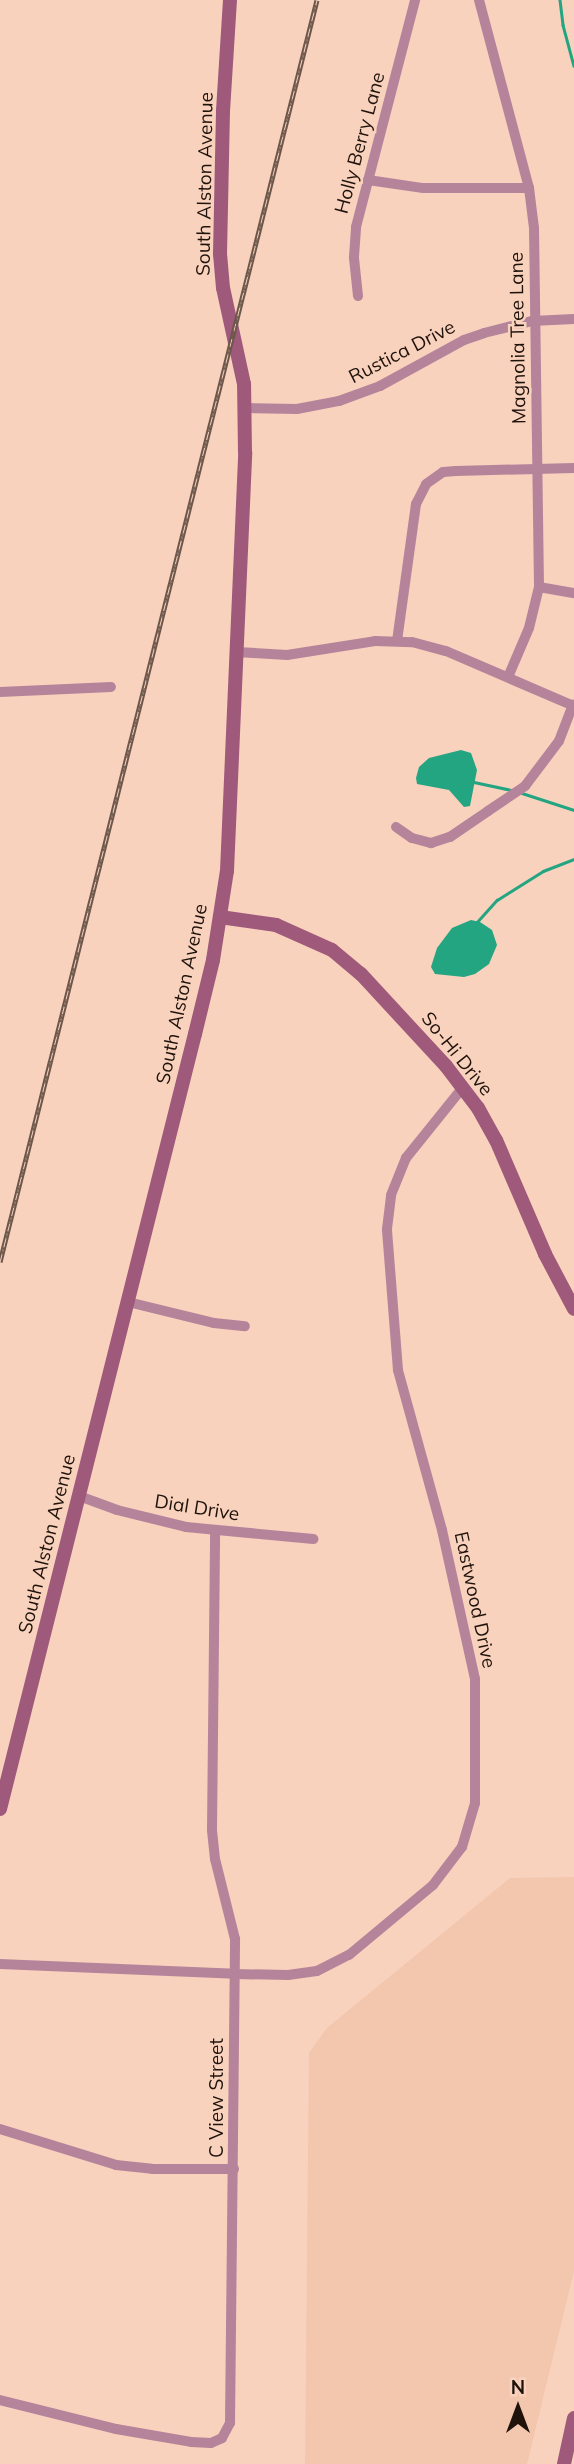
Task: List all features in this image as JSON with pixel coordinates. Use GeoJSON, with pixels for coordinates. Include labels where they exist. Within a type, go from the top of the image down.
{"type":"FeatureCollection","features":[{"type":"Feature","properties":{"kind":"street","name":"South Alston Avenue"},"geometry":{"type":"LineString","coordinates":[[0,1809],[198,1022],[220,917],[229,844],[245,408],[220,254],[223,111],[230,0]]}},
{"type":"Feature","properties":{"kind":"street","name":"Holly Berry Lane"},"geometry":{"type":"LineString","coordinates":[[358,296],[354,257],[356,227],[415,0]]}},
{"type":"Feature","properties":{"kind":"street","name":"Magnolia Tree Lane"},"geometry":{"type":"LineString","coordinates":[[479,0],[529,188],[534,228],[539,587],[529,628],[508,677]]}},
{"type":"Feature","properties":{"kind":"street"},"geometry":{"type":"LineString","coordinates":[[368,180],[423,188],[529,188]]}},
{"type":"Feature","properties":{"kind":"street","name":"Rustica Drive"},"geometry":{"type":"LineString","coordinates":[[245,408],[297,409],[348,399],[380,387],[464,340],[536,321],[574,319]]}},
{"type":"Feature","properties":{"kind":"street"},"geometry":{"type":"LineString","coordinates":[[397,641],[416,504],[426,484],[443,472],[574,468]]}},
{"type":"Feature","properties":{"kind":"street"},"geometry":{"type":"LineString","coordinates":[[539,587],[574,593]]}},
{"type":"Feature","properties":{"kind":"street"},"geometry":{"type":"LineString","coordinates":[[237,652],[287,655],[397,641],[446,651],[574,706],[559,741],[525,786],[506,799],[450,837],[431,843],[412,838],[396,827]]}},
{"type":"Feature","properties":{"kind":"street"},"geometry":{"type":"LineString","coordinates":[[0,692],[111,687]]}},
{"type":"Feature","properties":{"kind":"street","name":"So-Hi Drive"},"geometry":{"type":"LineString","coordinates":[[220,917],[276,925],[332,950],[379,992],[463,1087],[496,1140],[545,1254],[574,1310]]}},
{"type":"Feature","properties":{"kind":"street","name":"Eastwood Drive"},"geometry":{"type":"LineString","coordinates":[[0,1964],[235,1974],[288,1975],[317,1970],[349,1955],[441,1876],[457,1857],[472,1818],[475,1765],[473,1665],[443,1530],[398,1370],[387,1229],[391,1195],[406,1158],[463,1087]]}},
{"type":"Feature","properties":{"kind":"street"},"geometry":{"type":"LineString","coordinates":[[128,1302],[214,1323],[245,1325]]}},
{"type":"Feature","properties":{"kind":"street","name":"Dial Drive"},"geometry":{"type":"LineString","coordinates":[[79,1496],[145,1518],[215,1530],[313,1539]]}},
{"type":"Feature","properties":{"kind":"street","name":"C View Street"},"geometry":{"type":"LineString","coordinates":[[0,2400],[171,2440],[211,2443],[227,2433],[232,2399],[235,1939],[215,1859],[212,1830],[215,1530]]}},
{"type":"Feature","properties":{"kind":"street"},"geometry":{"type":"LineString","coordinates":[[0,2129],[116,2165],[152,2169],[234,2169]]}},
{"type":"Feature","properties":{"kind":"street"},"geometry":{"type":"LineString","coordinates":[[564,2464],[574,2418]]}},
{"type":"Feature","properties":{"kind":"shaded area"},"geometry":{"type":"Polygon","coordinates":[[[461,750],[471,753],[477,770],[470,806],[464,807],[449,790],[417,784],[416,778],[419,767],[429,758],[461,750]]]}},
{"type":"Feature","properties":{"kind":"shaded area"},"geometry":{"type":"Polygon","coordinates":[[[471,920],[492,930],[497,945],[489,964],[475,974],[464,977],[435,974],[431,967],[437,948],[452,928],[471,920]]]}},
{"type":"Feature","properties":{"kind":"shaded area"},"geometry":{"type":"Polygon","coordinates":[[[574,1877],[574,2271],[527,2464],[305,2464],[309,2053],[327,2028],[510,1878],[574,1877]]]}},
{"type":"Feature","properties":{"kind":"waterway"},"geometry":{"type":"LineString","coordinates":[[560,0],[563,25],[574,66]]}},
{"type":"Feature","properties":{"kind":"waterway"},"geometry":{"type":"LineString","coordinates":[[474,782],[512,790]]}},
{"type":"Feature","properties":{"kind":"waterway"},"geometry":{"type":"LineString","coordinates":[[522,793],[574,810]]}},
{"type":"Feature","properties":{"kind":"waterway"},"geometry":{"type":"LineString","coordinates":[[476,923],[497,900],[543,871],[574,859]]}},
{"type":"Feature","properties":{"kind":"railway"},"geometry":{"type":"LineString","coordinates":[[0,1262],[317,0]]}}]}
